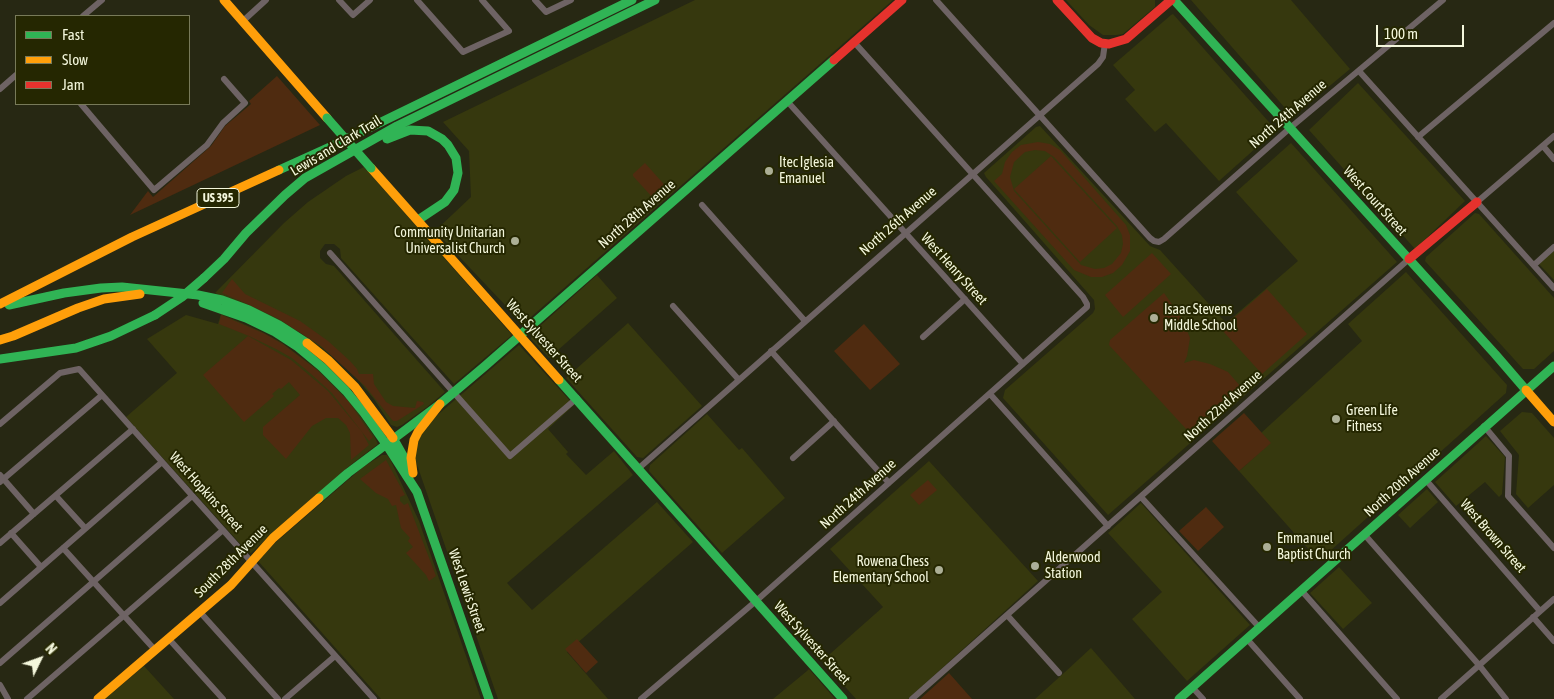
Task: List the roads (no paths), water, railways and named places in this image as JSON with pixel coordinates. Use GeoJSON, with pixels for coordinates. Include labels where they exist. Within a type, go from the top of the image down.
{"type":"FeatureCollection","features":[{"type":"Feature","properties":{"kind":"main road","name":"West Sylvester Street"},"geometry":{"type":"LineString","coordinates":[[224,0],[843,699]]}},
{"type":"Feature","properties":{"kind":"main road","name":"Lewis and Clark Trail"},"geometry":{"type":"LineString","coordinates":[[0,304],[132,238],[332,146],[632,0]]}},
{"type":"Feature","properties":{"kind":"main road","name":"Lewis and Clark Trail"},"geometry":{"type":"LineString","coordinates":[[0,359],[76,348],[111,336],[155,315],[204,278],[224,259],[246,233],[305,178],[397,126],[654,0]]}},
{"type":"Feature","properties":{"kind":"main road","name":"North 28th Avenue"},"geometry":{"type":"LineString","coordinates":[[390,441],[454,393],[902,0]]}},
{"type":"Feature","properties":{"kind":"main road"},"geometry":{"type":"LineString","coordinates":[[1057,0],[1092,38],[1105,43],[1126,39],[1172,0]]}},
{"type":"Feature","properties":{"kind":"main road","name":"West Court Street"},"geometry":{"type":"LineString","coordinates":[[1172,0],[1409,259],[1554,422]]}},
{"type":"Feature","properties":{"kind":"main road"},"geometry":{"type":"LineString","coordinates":[[285,195],[300,189],[323,174],[391,137],[410,130],[420,130],[435,134],[448,145],[456,158],[458,173],[454,190],[450,197],[418,220]]}},
{"type":"Feature","properties":{"kind":"main road","name":"North 22nd Avenue"},"geometry":{"type":"LineString","coordinates":[[1409,259],[1476,202]]}},
{"type":"Feature","properties":{"kind":"main road"},"geometry":{"type":"LineString","coordinates":[[0,308],[45,296],[122,287],[198,295],[222,300],[249,310],[279,325],[303,340],[328,360],[355,387],[390,441]]}},
{"type":"Feature","properties":{"kind":"main road"},"geometry":{"type":"LineString","coordinates":[[0,340],[104,299],[139,294],[194,301],[246,318],[275,332],[298,347],[346,391],[376,428],[390,441]]}},
{"type":"Feature","properties":{"kind":"main road","name":"North 20th Avenue"},"geometry":{"type":"LineString","coordinates":[[1179,699],[1484,426],[1554,366]]}},
{"type":"Feature","properties":{"kind":"main road"},"geometry":{"type":"LineString","coordinates":[[413,473],[411,458],[414,440],[440,404]]}},
{"type":"Feature","properties":{"kind":"main road","name":"West Lewis Street"},"geometry":{"type":"LineString","coordinates":[[390,441],[413,473],[417,492],[489,699]]}},
{"type":"Feature","properties":{"kind":"main road","name":"West Lewis Street"},"geometry":{"type":"LineString","coordinates":[[390,441],[417,492]]}},
{"type":"Feature","properties":{"kind":"main road","name":"South 28th Avenue"},"geometry":{"type":"LineString","coordinates":[[98,699],[231,585],[273,538],[348,473],[390,441]]}},
{"type":"Feature","properties":{"kind":"street"},"geometry":{"type":"LineString","coordinates":[[84,15],[102,0]]}},
{"type":"Feature","properties":{"kind":"street"},"geometry":{"type":"LineString","coordinates":[[243,21],[266,0]]}},
{"type":"Feature","properties":{"kind":"street"},"geometry":{"type":"LineString","coordinates":[[339,0],[353,15],[370,0]]}},
{"type":"Feature","properties":{"kind":"street"},"geometry":{"type":"LineString","coordinates":[[417,0],[463,52],[508,31],[482,0]]}},
{"type":"Feature","properties":{"kind":"street"},"geometry":{"type":"LineString","coordinates":[[535,0],[546,12],[571,0]]}},
{"type":"Feature","properties":{"kind":"street"},"geometry":{"type":"LineString","coordinates":[[936,0],[1040,115]]}},
{"type":"Feature","properties":{"kind":"street","name":"North 24th Avenue"},"geometry":{"type":"LineString","coordinates":[[1040,115],[1150,238],[1156,242],[1161,242],[1290,128],[1443,0]]}},
{"type":"Feature","properties":{"kind":"street"},"geometry":{"type":"LineString","coordinates":[[1418,137],[1554,23]]}},
{"type":"Feature","properties":{"kind":"street"},"geometry":{"type":"LineString","coordinates":[[854,42],[972,174]]}},
{"type":"Feature","properties":{"kind":"street","name":"North 26th Avenue"},"geometry":{"type":"LineString","coordinates":[[639,468],[1100,62],[1103,57],[1105,43]]}},
{"type":"Feature","properties":{"kind":"street"},"geometry":{"type":"LineString","coordinates":[[1359,71],[1554,288]]}},
{"type":"Feature","properties":{"kind":"street"},"geometry":{"type":"LineString","coordinates":[[0,89],[15,76]]}},
{"type":"Feature","properties":{"kind":"street"},"geometry":{"type":"LineString","coordinates":[[82,105],[154,190],[207,145],[223,123],[245,104],[224,79]]}},
{"type":"Feature","properties":{"kind":"street","name":"West Henry Street"},"geometry":{"type":"LineString","coordinates":[[787,100],[1023,364]]}},
{"type":"Feature","properties":{"kind":"street","name":"North 22nd Avenue"},"geometry":{"type":"LineString","coordinates":[[1476,202],[1554,136]]}},
{"type":"Feature","properties":{"kind":"street"},"geometry":{"type":"LineString","coordinates":[[1543,146],[1554,159]]}},
{"type":"Feature","properties":{"kind":"street","name":"North 24th Avenue"},"geometry":{"type":"LineString","coordinates":[[641,699],[756,601],[1086,307],[1087,304],[1083,297],[972,174]]}},
{"type":"Feature","properties":{"kind":"street"},"geometry":{"type":"LineString","coordinates":[[702,205],[805,321]]}},
{"type":"Feature","properties":{"kind":"street"},"geometry":{"type":"LineString","coordinates":[[1534,265],[1554,247]]}},
{"type":"Feature","properties":{"kind":"street"},"geometry":{"type":"LineString","coordinates":[[330,253],[510,456],[577,398]]}},
{"type":"Feature","properties":{"kind":"street","name":"North 22nd Avenue"},"geometry":{"type":"LineString","coordinates":[[912,699],[1409,259]]}},
{"type":"Feature","properties":{"kind":"street"},"geometry":{"type":"LineString","coordinates":[[923,337],[965,299]]}},
{"type":"Feature","properties":{"kind":"street"},"geometry":{"type":"LineString","coordinates":[[673,306],[738,380]]}},
{"type":"Feature","properties":{"kind":"street"},"geometry":{"type":"LineString","coordinates":[[771,351],[889,483]]}},
{"type":"Feature","properties":{"kind":"street","name":"West Hopkins Street"},"geometry":{"type":"LineString","coordinates":[[0,424],[60,374],[79,369],[374,699]]}},
{"type":"Feature","properties":{"kind":"street"},"geometry":{"type":"LineString","coordinates":[[990,394],[1108,526]]}},
{"type":"Feature","properties":{"kind":"street"},"geometry":{"type":"LineString","coordinates":[[34,514],[1,479],[102,395]]}},
{"type":"Feature","properties":{"kind":"street"},"geometry":{"type":"LineString","coordinates":[[794,458],[834,421]]}},
{"type":"Feature","properties":{"kind":"street"},"geometry":{"type":"LineString","coordinates":[[1484,426],[1509,456],[1508,496],[1554,548]]}},
{"type":"Feature","properties":{"kind":"street"},"geometry":{"type":"LineString","coordinates":[[0,543],[133,429]]}},
{"type":"Feature","properties":{"kind":"street"},"geometry":{"type":"LineString","coordinates":[[0,603],[162,462]]}},
{"type":"Feature","properties":{"kind":"street","name":"West Brown Street"},"geometry":{"type":"LineString","coordinates":[[1425,479],[1540,611]]}},
{"type":"Feature","properties":{"kind":"street"},"geometry":{"type":"LineString","coordinates":[[56,496],[86,528]]}},
{"type":"Feature","properties":{"kind":"street"},"geometry":{"type":"LineString","coordinates":[[0,663],[192,496]]}},
{"type":"Feature","properties":{"kind":"street"},"geometry":{"type":"LineString","coordinates":[[1141,496],[1259,628]]}},
{"type":"Feature","properties":{"kind":"street"},"geometry":{"type":"LineString","coordinates":[[27,699],[223,530]]}},
{"type":"Feature","properties":{"kind":"street"},"geometry":{"type":"LineString","coordinates":[[12,533],[41,567]]}},
{"type":"Feature","properties":{"kind":"street"},"geometry":{"type":"LineString","coordinates":[[1364,534],[1479,665],[1506,699]]}},
{"type":"Feature","properties":{"kind":"street"},"geometry":{"type":"LineString","coordinates":[[63,548],[155,650]]}},
{"type":"Feature","properties":{"kind":"street"},"geometry":{"type":"LineString","coordinates":[[1301,590],[1397,699]]}},
{"type":"Feature","properties":{"kind":"street"},"geometry":{"type":"LineString","coordinates":[[1441,699],[1554,598]]}},
{"type":"Feature","properties":{"kind":"street"},"geometry":{"type":"LineString","coordinates":[[200,612],[278,699]]}},
{"type":"Feature","properties":{"kind":"street"},"geometry":{"type":"LineString","coordinates":[[1007,615],[1059,673]]}},
{"type":"Feature","properties":{"kind":"street"},"geometry":{"type":"LineString","coordinates":[[1533,617],[1554,641]]}},
{"type":"Feature","properties":{"kind":"street"},"geometry":{"type":"LineString","coordinates":[[168,638],[222,699]]}},
{"type":"Feature","properties":{"kind":"street"},"geometry":{"type":"LineString","coordinates":[[1247,639],[1300,699]]}},
{"type":"Feature","properties":{"kind":"street"},"geometry":{"type":"LineString","coordinates":[[285,699],[335,656]]}},
{"type":"Feature","properties":{"kind":"street"},"geometry":{"type":"LineString","coordinates":[[0,686],[8,699]]}},
{"type":"Feature","properties":{"kind":"street"},"geometry":{"type":"LineString","coordinates":[[1192,687],[1203,699]]}},
{"type":"Feature","properties":{"kind":"place","name":"Itec Iglesia Emanuel"},"geometry":{"type":"Point","coordinates":[769,171]}},
{"type":"Feature","properties":{"kind":"place","name":"Community Unitarian Universalist Church"},"geometry":{"type":"Point","coordinates":[515,241]}},
{"type":"Feature","properties":{"kind":"place","name":"Isaac Stevens Middle School"},"geometry":{"type":"Point","coordinates":[1154,318]}},
{"type":"Feature","properties":{"kind":"place","name":"Green Life Fitness"},"geometry":{"type":"Point","coordinates":[1336,419]}},
{"type":"Feature","properties":{"kind":"place","name":"Emmanuel Baptist Church"},"geometry":{"type":"Point","coordinates":[1267,547]}},
{"type":"Feature","properties":{"kind":"place","name":"Alderwood Station"},"geometry":{"type":"Point","coordinates":[1035,566]}},
{"type":"Feature","properties":{"kind":"place","name":"Rowena Chess Elementary School"},"geometry":{"type":"Point","coordinates":[939,570]}}]}
